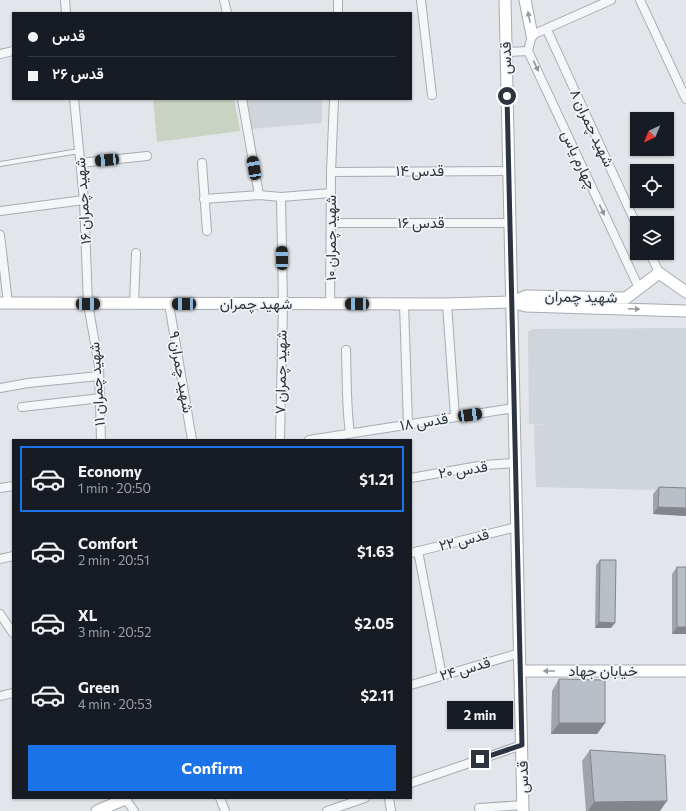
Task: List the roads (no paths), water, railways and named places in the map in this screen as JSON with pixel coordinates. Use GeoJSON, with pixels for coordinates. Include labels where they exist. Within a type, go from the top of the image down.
{"type":"FeatureCollection","features":[{"type":"Feature","properties":{"kind":"street"},"geometry":{"type":"LineString","coordinates":[[65,0],[66,12]]}},
{"type":"Feature","properties":{"kind":"street"},"geometry":{"type":"LineString","coordinates":[[224,0],[227,12]]}},
{"type":"Feature","properties":{"kind":"street"},"geometry":{"type":"LineString","coordinates":[[338,0],[338,12]]}},
{"type":"Feature","properties":{"kind":"street"},"geometry":{"type":"LineString","coordinates":[[422,0],[432,95]]}},
{"type":"Feature","properties":{"kind":"street","name":"قدس"},"geometry":{"type":"LineString","coordinates":[[505,0],[523,808]]}},
{"type":"Feature","properties":{"kind":"street"},"geometry":{"type":"LineString","coordinates":[[506,52],[528,51],[532,35],[525,0]]}},
{"type":"Feature","properties":{"kind":"street"},"geometry":{"type":"LineString","coordinates":[[532,35],[547,30],[611,0]]}},
{"type":"Feature","properties":{"kind":"street"},"geometry":{"type":"LineString","coordinates":[[640,0],[686,99]]}},
{"type":"Feature","properties":{"kind":"street","name":"شهید چمران ۸"},"geometry":{"type":"LineString","coordinates":[[547,30],[632,216]]}},
{"type":"Feature","properties":{"kind":"street"},"geometry":{"type":"LineString","coordinates":[[0,54],[12,51]]}},
{"type":"Feature","properties":{"kind":"street","name":"چهارم یاس"},"geometry":{"type":"LineString","coordinates":[[528,51],[639,288]]}},
{"type":"Feature","properties":{"kind":"street","name":"شهید چمران ۱۶"},"geometry":{"type":"LineString","coordinates":[[74,100],[84,200],[88,304]]}},
{"type":"Feature","properties":{"kind":"street"},"geometry":{"type":"LineString","coordinates":[[242,100],[259,195]]}},
{"type":"Feature","properties":{"kind":"street","name":"شهید چمران ۱۰"},"geometry":{"type":"LineString","coordinates":[[330,304],[331,172],[334,100]]}},
{"type":"Feature","properties":{"kind":"street"},"geometry":{"type":"LineString","coordinates":[[80,163],[147,156]]}},
{"type":"Feature","properties":{"kind":"street"},"geometry":{"type":"LineString","coordinates":[[202,163],[207,231]]}},
{"type":"Feature","properties":{"kind":"street","name":"قدس ۱۴"},"geometry":{"type":"LineString","coordinates":[[331,172],[509,171]]}},
{"type":"Feature","properties":{"kind":"street"},"geometry":{"type":"LineString","coordinates":[[204,199],[259,195],[281,197],[331,193]]}},
{"type":"Feature","properties":{"kind":"street","name":"شهید چمران ۷"},"geometry":{"type":"LineString","coordinates":[[280,439],[283,304],[281,197]]}},
{"type":"Feature","properties":{"kind":"street"},"geometry":{"type":"LineString","coordinates":[[0,211],[84,200]]}},
{"type":"Feature","properties":{"kind":"street","name":"قدس ۱۶"},"geometry":{"type":"LineString","coordinates":[[331,223],[510,223]]}},
{"type":"Feature","properties":{"kind":"street"},"geometry":{"type":"LineString","coordinates":[[0,235],[4,304]]}},
{"type":"Feature","properties":{"kind":"street"},"geometry":{"type":"LineString","coordinates":[[134,304],[136,253]]}},
{"type":"Feature","properties":{"kind":"street"},"geometry":{"type":"LineString","coordinates":[[653,260],[659,273],[686,292]]}},
{"type":"Feature","properties":{"kind":"street","name":"شهید چمران"},"geometry":{"type":"LineString","coordinates":[[512,302],[526,296],[626,298],[659,273]]}},
{"type":"Feature","properties":{"kind":"street","name":"شهید چمران"},"geometry":{"type":"LineString","coordinates":[[4,304],[447,304],[512,302],[526,306],[686,311]]}},
{"type":"Feature","properties":{"kind":"street","name":"شهید چمران ۱۱"},"geometry":{"type":"LineString","coordinates":[[88,304],[99,366],[101,439]]}},
{"type":"Feature","properties":{"kind":"street","name":"شهید چمران ۹"},"geometry":{"type":"LineString","coordinates":[[169,304],[192,439]]}},
{"type":"Feature","properties":{"kind":"street"},"geometry":{"type":"LineString","coordinates":[[404,304],[408,424]]}},
{"type":"Feature","properties":{"kind":"street"},"geometry":{"type":"LineString","coordinates":[[447,304],[455,417]]}},
{"type":"Feature","properties":{"kind":"street"},"geometry":{"type":"LineString","coordinates":[[346,350],[346,399],[350,433]]}},
{"type":"Feature","properties":{"kind":"street"},"geometry":{"type":"LineString","coordinates":[[0,388],[28,383],[99,376]]}},
{"type":"Feature","properties":{"kind":"street"},"geometry":{"type":"LineString","coordinates":[[22,407],[101,398]]}},
{"type":"Feature","properties":{"kind":"street","name":"قدس ۱۸"},"geometry":{"type":"LineString","coordinates":[[315,439],[514,408]]}},
{"type":"Feature","properties":{"kind":"street","name":"قدس ۲۰"},"geometry":{"type":"LineString","coordinates":[[412,478],[484,465],[516,463]]}},
{"type":"Feature","properties":{"kind":"street"},"geometry":{"type":"LineString","coordinates":[[0,488],[12,486]]}},
{"type":"Feature","properties":{"kind":"street","name":"قدس ۲۲"},"geometry":{"type":"LineString","coordinates":[[414,552],[517,527]]}},
{"type":"Feature","properties":{"kind":"street"},"geometry":{"type":"LineString","coordinates":[[414,552],[442,676]]}},
{"type":"Feature","properties":{"kind":"street"},"geometry":{"type":"LineString","coordinates":[[0,559],[12,556]]}},
{"type":"Feature","properties":{"kind":"street"},"geometry":{"type":"LineString","coordinates":[[0,614],[12,631]]}},
{"type":"Feature","properties":{"kind":"street","name":"قدس ۲۴"},"geometry":{"type":"LineString","coordinates":[[412,685],[520,653]]}},
{"type":"Feature","properties":{"kind":"street","name":"خیابان جهاد"},"geometry":{"type":"LineString","coordinates":[[520,671],[686,671]]}},
{"type":"Feature","properties":{"kind":"street"},"geometry":{"type":"LineString","coordinates":[[0,696],[12,693]]}},
{"type":"Feature","properties":{"kind":"street"},"geometry":{"type":"LineString","coordinates":[[412,783],[522,745]]}},
{"type":"Feature","properties":{"kind":"street"},"geometry":{"type":"LineString","coordinates":[[97,811],[123,799]]}},
{"type":"Feature","properties":{"kind":"street"},"geometry":{"type":"LineString","coordinates":[[126,799],[134,811]]}},
{"type":"Feature","properties":{"kind":"street"},"geometry":{"type":"LineString","coordinates":[[220,799],[225,811]]}},
{"type":"Feature","properties":{"kind":"street"},"geometry":{"type":"LineString","coordinates":[[327,811],[363,799]]}},
{"type":"Feature","properties":{"kind":"street"},"geometry":{"type":"LineString","coordinates":[[389,799],[391,811]]}},
{"type":"Feature","properties":{"kind":"street"},"geometry":{"type":"LineString","coordinates":[[479,808],[523,808]]}},
{"type":"Feature","properties":{"kind":"lane"},"geometry":{"type":"LineString","coordinates":[[0,164],[79,151]]}}]}
